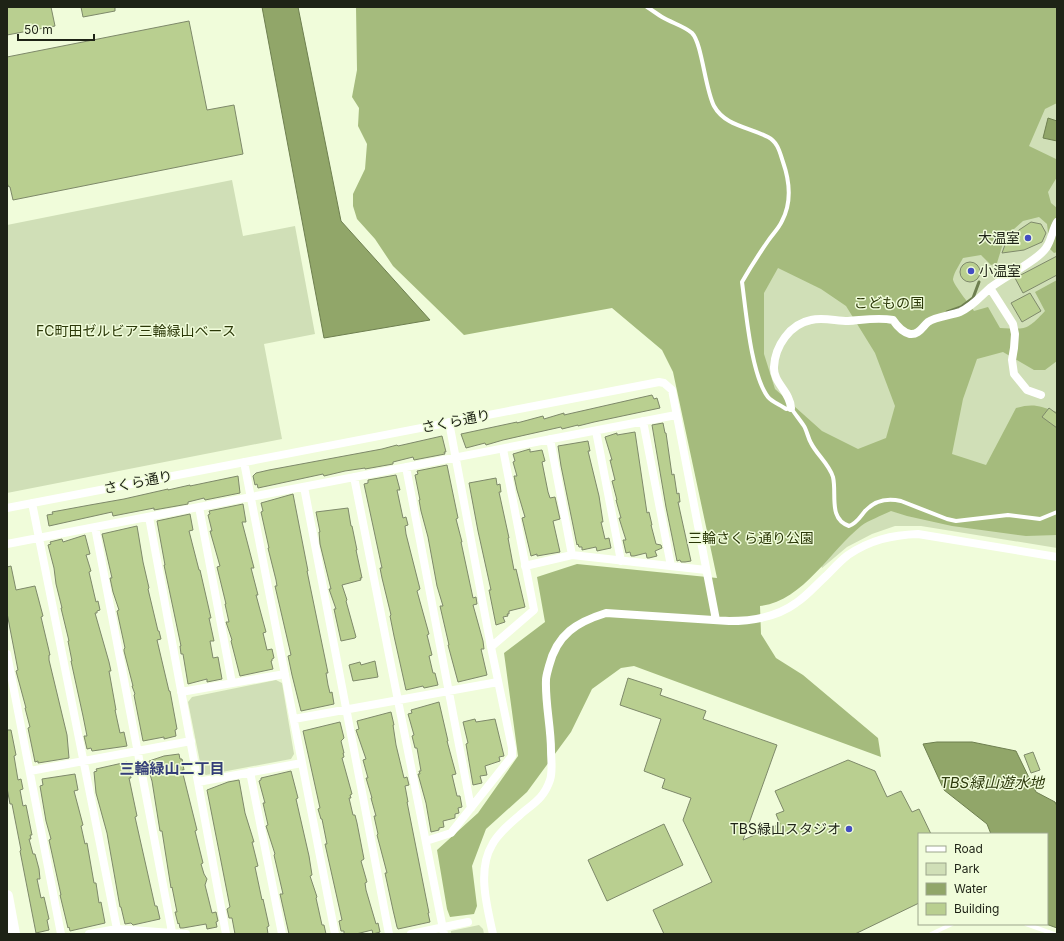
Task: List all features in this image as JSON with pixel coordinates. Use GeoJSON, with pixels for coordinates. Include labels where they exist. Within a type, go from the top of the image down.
{"type":"FeatureCollection","features":[{"type":"Feature","properties":{"kind":"street"},"geometry":{"type":"LineString","coordinates":[[791,408],[791,400],[776,379],[773,369],[777,349],[788,334],[797,326],[811,320],[828,319],[845,321],[884,318],[893,320],[903,331],[911,334],[920,331],[928,322],[961,312],[990,288],[1046,249],[1050,242],[1053,228],[1057,222]]}},
{"type":"Feature","properties":{"kind":"street"},"geometry":{"type":"LineString","coordinates":[[990,288],[1013,324],[1014,348],[1012,360],[1014,374],[1027,390],[1041,395]]}},
{"type":"Feature","properties":{"kind":"street","name":"さくら通り"},"geometry":{"type":"LineString","coordinates":[[7,508],[659,382],[664,383],[672,390],[716,620]]}},
{"type":"Feature","properties":{"kind":"street"},"geometry":{"type":"LineString","coordinates":[[7,544],[676,415]]}},
{"type":"Feature","properties":{"kind":"street"},"geometry":{"type":"LineString","coordinates":[[643,421],[671,566]]}},
{"type":"Feature","properties":{"kind":"street"},"geometry":{"type":"LineString","coordinates":[[426,842],[451,833],[512,756],[512,748],[491,647],[449,422]]}},
{"type":"Feature","properties":{"kind":"street"},"geometry":{"type":"LineString","coordinates":[[596,431],[621,561]]}},
{"type":"Feature","properties":{"kind":"street"},"geometry":{"type":"LineString","coordinates":[[550,440],[572,555]]}},
{"type":"Feature","properties":{"kind":"street"},"geometry":{"type":"LineString","coordinates":[[491,647],[534,610],[504,449]]}},
{"type":"Feature","properties":{"kind":"street"},"geometry":{"type":"LineString","coordinates":[[244,462],[335,934]]}},
{"type":"Feature","properties":{"kind":"street"},"geometry":{"type":"LineString","coordinates":[[406,467],[472,808]]}},
{"type":"Feature","properties":{"kind":"street"},"geometry":{"type":"LineString","coordinates":[[354,477],[443,931]]}},
{"type":"Feature","properties":{"kind":"street"},"geometry":{"type":"LineString","coordinates":[[304,487],[389,934]]}},
{"type":"Feature","properties":{"kind":"street"},"geometry":{"type":"LineString","coordinates":[[32,503],[117,929]]}},
{"type":"Feature","properties":{"kind":"street"},"geometry":{"type":"LineString","coordinates":[[200,507],[232,683]]}},
{"type":"Feature","properties":{"kind":"street"},"geometry":{"type":"LineString","coordinates":[[149,517],[226,934]]}},
{"type":"Feature","properties":{"kind":"street"},"geometry":{"type":"LineString","coordinates":[[95,527],[172,932]]}},
{"type":"Feature","properties":{"kind":"street"},"geometry":{"type":"LineString","coordinates":[[493,934],[484,894],[485,863],[491,846],[500,834],[540,799],[546,790],[550,779],[551,744],[546,679],[552,656],[558,643],[571,629],[588,619],[606,613],[741,621],[765,618],[780,613],[798,602],[848,555],[875,541],[897,535],[918,534],[1057,557]]}},
{"type":"Feature","properties":{"kind":"street"},"geometry":{"type":"LineString","coordinates":[[525,566],[572,555],[706,570]]}},
{"type":"Feature","properties":{"kind":"street"},"geometry":{"type":"LineString","coordinates":[[7,654],[61,934]]}},
{"type":"Feature","properties":{"kind":"street"},"geometry":{"type":"LineString","coordinates":[[182,692],[285,674]]}},
{"type":"Feature","properties":{"kind":"street"},"geometry":{"type":"LineString","coordinates":[[294,720],[498,682]]}},
{"type":"Feature","properties":{"kind":"street"},"geometry":{"type":"LineString","coordinates":[[30,771],[191,741]]}},
{"type":"Feature","properties":{"kind":"street"},"geometry":{"type":"LineString","coordinates":[[198,782],[302,763]]}},
{"type":"Feature","properties":{"kind":"street"},"geometry":{"type":"LineString","coordinates":[[250,772],[282,934]]}},
{"type":"Feature","properties":{"kind":"street"},"geometry":{"type":"LineString","coordinates":[[7,896],[14,934]]}},
{"type":"Feature","properties":{"kind":"street"},"geometry":{"type":"LineString","coordinates":[[411,934],[443,931],[468,922]]}},
{"type":"Feature","properties":{"kind":"street"},"geometry":{"type":"LineString","coordinates":[[89,934],[117,929],[186,934]]}},
{"type":"Feature","properties":{"kind":"lane"},"geometry":{"type":"LineString","coordinates":[[647,7],[693,34],[698,44],[710,95],[718,112],[727,120],[738,126],[769,137],[774,141],[780,152],[789,180],[789,203],[782,222],[768,240],[742,282],[750,336],[758,378],[769,398],[786,409],[791,408],[804,427],[811,444],[830,469],[833,478],[838,520],[849,526],[856,523],[871,505],[884,500],[894,499],[956,521],[1008,515],[1040,519],[1057,512]]}},
{"type":"Feature","properties":{"kind":"lane"},"geometry":{"type":"LineString","coordinates":[[931,934],[950,925]]}},
{"type":"Feature","properties":{"kind":"lane"},"geometry":{"type":"LineString","coordinates":[[1029,925],[1054,934]]}},
{"type":"Feature","properties":{"kind":"green space","name":"三輪さくら通り公園"},"geometry":{"type":"Polygon","coordinates":[[[356,7],[1057,7],[1057,103],[1045,109],[1029,146],[1056,159],[1057,161],[1057,177],[1048,192],[1051,203],[1057,208],[1057,252],[1054,253],[1050,249],[1047,224],[1039,217],[1023,221],[1005,237],[997,263],[991,265],[981,255],[963,258],[956,271],[953,281],[974,311],[988,307],[1000,328],[1016,329],[1030,325],[1045,311],[1035,292],[1057,280],[1057,361],[1045,370],[1034,370],[1003,352],[977,359],[963,399],[952,454],[986,465],[1016,408],[1036,406],[1057,412],[1057,535],[1026,536],[952,526],[891,511],[871,520],[849,536],[815,574],[802,586],[775,602],[760,606],[761,634],[776,658],[803,675],[878,738],[881,757],[634,666],[621,668],[592,689],[571,732],[527,792],[486,829],[472,866],[477,906],[474,914],[450,917],[447,909],[437,850],[478,813],[518,756],[504,653],[545,622],[537,577],[577,564],[717,578],[673,372],[662,350],[612,308],[464,335],[393,266],[375,239],[357,219],[353,206],[353,194],[365,169],[367,144],[358,126],[359,108],[352,97],[357,70],[356,7]],[[778,268],[764,293],[764,354],[775,389],[822,431],[858,449],[886,438],[895,406],[875,353],[846,306],[821,289],[778,268]]]}},
{"type":"Feature","properties":{"kind":"green space","name":"こどもの国"},"geometry":{"type":"Polygon","coordinates":[[[1057,7],[1057,548],[921,526],[895,526],[872,534],[847,547],[822,568],[790,477],[716,324],[1057,7]]]}},
{"type":"Feature","properties":{"kind":"green space","name":"FC町田ゼルビア三輪緑山ベース"},"geometry":{"type":"Polygon","coordinates":[[[232,180],[243,236],[295,226],[315,334],[264,344],[282,439],[7,493],[7,225],[232,180]]]}},
{"type":"Feature","properties":{"kind":"green space"},"geometry":{"type":"Polygon","coordinates":[[[276,680],[282,683],[294,754],[291,759],[206,775],[202,772],[188,702],[192,697],[276,680]]]}},
{"type":"Feature","properties":{"kind":"green space"},"geometry":{"type":"Polygon","coordinates":[[[479,925],[483,929],[484,934],[451,934],[451,931],[479,925]]]}},
{"type":"Feature","properties":{"kind":"water"},"geometry":{"type":"Polygon","coordinates":[[[262,7],[298,7],[341,221],[430,320],[324,338],[262,7]]]}},
{"type":"Feature","properties":{"kind":"water"},"geometry":{"type":"Polygon","coordinates":[[[1048,118],[1057,121],[1057,141],[1043,138],[1048,118]]]}},
{"type":"Feature","properties":{"kind":"water","name":"TBS緑山遊水地"},"geometry":{"type":"Polygon","coordinates":[[[937,742],[972,742],[1016,751],[1036,792],[1055,802],[1057,806],[1057,928],[1048,925],[1048,833],[991,833],[987,824],[944,790],[923,744],[937,742]]]}},
{"type":"Feature","properties":{"kind":"building"},"geometry":{"type":"Polygon","coordinates":[[[7,7],[51,7],[55,26],[7,35],[7,7]]]}},
{"type":"Feature","properties":{"kind":"building"},"geometry":{"type":"Polygon","coordinates":[[[81,7],[115,7],[115,11],[83,17],[81,7]]]}},
{"type":"Feature","properties":{"kind":"building"},"geometry":{"type":"Polygon","coordinates":[[[189,21],[207,110],[234,105],[243,154],[13,200],[10,187],[8,186],[7,182],[7,57],[189,21]]]}},
{"type":"Feature","properties":{"kind":"building","name":"大温室"},"geometry":{"type":"Polygon","coordinates":[[[1031,222],[1041,224],[1046,233],[1042,242],[1024,250],[1002,253],[1006,242],[1019,230],[1031,222]]]}},
{"type":"Feature","properties":{"kind":"building"},"geometry":{"type":"Polygon","coordinates":[[[1057,256],[1057,275],[1023,293],[1015,278],[1057,256]]]}},
{"type":"Feature","properties":{"kind":"building","name":"小温室"},"geometry":{"type":"Polygon","coordinates":[[[970,262],[977,265],[980,272],[977,279],[970,282],[963,279],[960,272],[963,265],[970,262]]]}},
{"type":"Feature","properties":{"kind":"building"},"geometry":{"type":"Polygon","coordinates":[[[1030,293],[1041,311],[1022,322],[1011,303],[1030,293]]]}},
{"type":"Feature","properties":{"kind":"building"},"geometry":{"type":"Polygon","coordinates":[[[652,395],[654,399],[657,398],[660,408],[578,426],[562,429],[561,427],[486,445],[485,443],[466,448],[461,434],[517,423],[543,416],[544,419],[564,413],[564,415],[652,395]]]}},
{"type":"Feature","properties":{"kind":"building"},"geometry":{"type":"Polygon","coordinates":[[[1049,408],[1057,414],[1057,428],[1042,417],[1049,408]]]}},
{"type":"Feature","properties":{"kind":"building"},"geometry":{"type":"Polygon","coordinates":[[[663,423],[666,433],[672,475],[674,474],[677,494],[679,493],[680,502],[678,502],[691,561],[677,561],[666,507],[652,425],[663,423]]]}},
{"type":"Feature","properties":{"kind":"building"},"geometry":{"type":"Polygon","coordinates":[[[635,432],[647,513],[649,512],[656,544],[661,545],[662,548],[655,551],[657,556],[649,558],[647,558],[646,553],[631,556],[630,552],[626,553],[623,540],[626,540],[619,518],[621,518],[612,481],[615,480],[610,460],[612,460],[605,437],[617,433],[617,435],[635,432]]]}},
{"type":"Feature","properties":{"kind":"building"},"geometry":{"type":"Polygon","coordinates":[[[442,436],[446,452],[444,452],[445,454],[414,460],[413,457],[393,462],[393,464],[345,471],[324,476],[323,474],[258,488],[257,484],[255,485],[253,476],[256,473],[398,446],[442,436]]]}},
{"type":"Feature","properties":{"kind":"building"},"geometry":{"type":"Polygon","coordinates":[[[588,441],[590,451],[588,451],[599,496],[603,522],[601,522],[605,539],[609,538],[611,548],[597,551],[596,547],[582,550],[582,547],[579,547],[578,544],[577,545],[558,446],[588,441]]]}},
{"type":"Feature","properties":{"kind":"building"},"geometry":{"type":"Polygon","coordinates":[[[530,449],[530,452],[542,450],[545,461],[542,462],[548,492],[550,498],[555,497],[560,519],[553,521],[560,552],[531,556],[522,518],[525,517],[517,490],[514,476],[517,476],[513,462],[515,461],[513,454],[530,449]]]}},
{"type":"Feature","properties":{"kind":"building"},"geometry":{"type":"Polygon","coordinates":[[[447,465],[458,518],[456,519],[473,598],[476,597],[477,604],[473,605],[483,641],[484,649],[481,649],[487,675],[458,682],[448,645],[440,606],[443,606],[437,586],[415,475],[418,474],[417,471],[447,465]]]}},
{"type":"Feature","properties":{"kind":"building"},"geometry":{"type":"Polygon","coordinates":[[[396,475],[400,490],[397,490],[403,518],[406,517],[408,525],[405,526],[406,534],[420,589],[417,591],[429,634],[427,635],[432,655],[429,656],[433,673],[435,673],[438,685],[424,688],[423,686],[406,690],[364,484],[368,483],[368,480],[396,475]]]}},
{"type":"Feature","properties":{"kind":"building"},"geometry":{"type":"Polygon","coordinates":[[[238,476],[240,493],[205,500],[204,498],[188,502],[188,504],[154,510],[154,508],[113,516],[112,512],[49,526],[47,515],[53,514],[52,512],[238,476]]]}},
{"type":"Feature","properties":{"kind":"building"},"geometry":{"type":"Polygon","coordinates":[[[496,478],[497,485],[500,484],[501,492],[499,492],[514,570],[516,569],[525,607],[509,611],[509,614],[507,614],[508,616],[503,617],[505,622],[496,625],[489,590],[491,590],[469,483],[496,478]]]}},
{"type":"Feature","properties":{"kind":"building"},"geometry":{"type":"Polygon","coordinates":[[[293,494],[328,673],[326,673],[328,685],[330,693],[332,692],[334,704],[301,711],[288,656],[291,655],[275,586],[277,586],[276,580],[261,512],[263,511],[261,503],[293,494]]]}},
{"type":"Feature","properties":{"kind":"building"},"geometry":{"type":"Polygon","coordinates":[[[243,504],[246,522],[242,522],[254,568],[251,568],[258,595],[256,595],[266,632],[263,633],[267,650],[272,649],[274,658],[271,661],[273,669],[240,676],[232,640],[226,622],[229,622],[217,567],[220,566],[210,531],[212,531],[208,515],[210,514],[209,511],[243,504]]]}},
{"type":"Feature","properties":{"kind":"building"},"geometry":{"type":"Polygon","coordinates":[[[348,508],[362,578],[360,578],[361,580],[342,585],[356,637],[341,641],[334,609],[336,609],[329,589],[331,589],[320,544],[320,532],[316,512],[348,508]]]}},
{"type":"Feature","properties":{"kind":"building"},"geometry":{"type":"Polygon","coordinates":[[[190,514],[193,530],[189,531],[211,618],[209,618],[214,641],[210,641],[213,658],[218,657],[222,679],[207,682],[207,679],[188,684],[164,565],[157,521],[190,514]]]}},
{"type":"Feature","properties":{"kind":"building"},"geometry":{"type":"Polygon","coordinates":[[[137,526],[148,589],[161,639],[157,640],[170,691],[177,729],[175,730],[176,736],[143,741],[135,694],[124,651],[125,648],[117,611],[119,610],[113,592],[110,578],[112,578],[102,534],[137,526]]]}},
{"type":"Feature","properties":{"kind":"building"},"geometry":{"type":"Polygon","coordinates":[[[85,535],[90,554],[86,555],[91,571],[89,572],[96,602],[98,601],[100,610],[95,613],[111,671],[109,671],[120,733],[124,732],[127,746],[92,751],[91,748],[87,749],[84,736],[87,736],[71,661],[69,641],[48,545],[51,544],[50,542],[62,539],[63,542],[85,535]]]}},
{"type":"Feature","properties":{"kind":"building"},"geometry":{"type":"Polygon","coordinates":[[[11,566],[16,590],[35,586],[43,616],[41,617],[50,655],[49,660],[67,735],[69,758],[38,763],[38,761],[35,762],[28,728],[30,727],[16,671],[18,670],[7,613],[7,567],[11,566]]]}},
{"type":"Feature","properties":{"kind":"building"},"geometry":{"type":"Polygon","coordinates":[[[375,661],[378,677],[353,681],[349,665],[360,662],[361,665],[375,661]]]}},
{"type":"Feature","properties":{"kind":"building","name":"TBS緑山スタジオ"},"geometry":{"type":"Polygon","coordinates":[[[628,678],[662,689],[660,695],[706,711],[703,719],[777,745],[743,840],[780,824],[776,814],[784,811],[775,791],[848,760],[875,771],[887,797],[901,791],[912,812],[919,809],[931,833],[918,833],[918,903],[855,934],[664,934],[653,910],[712,882],[683,820],[691,798],[662,788],[665,779],[644,771],[661,719],[620,705],[628,678]]]}},
{"type":"Feature","properties":{"kind":"building"},"geometry":{"type":"Polygon","coordinates":[[[439,702],[456,774],[452,775],[457,796],[460,796],[462,807],[458,808],[459,813],[455,814],[455,818],[443,821],[444,827],[431,832],[426,803],[418,774],[420,774],[419,771],[421,771],[417,748],[415,748],[412,736],[414,735],[408,714],[412,713],[411,710],[439,702]]]}},
{"type":"Feature","properties":{"kind":"building"},"geometry":{"type":"Polygon","coordinates":[[[391,712],[396,745],[404,778],[407,777],[409,785],[405,786],[407,802],[430,922],[398,929],[385,873],[387,873],[377,835],[374,816],[376,816],[366,778],[368,778],[363,760],[366,759],[356,730],[359,729],[357,721],[391,712]]]}},
{"type":"Feature","properties":{"kind":"building"},"geometry":{"type":"Polygon","coordinates":[[[475,719],[476,722],[495,719],[504,756],[499,757],[500,761],[485,766],[487,775],[480,776],[482,783],[473,785],[466,744],[468,743],[463,722],[475,719]]]}},
{"type":"Feature","properties":{"kind":"building"},"geometry":{"type":"Polygon","coordinates":[[[340,722],[344,738],[341,741],[344,753],[344,757],[342,758],[352,794],[350,795],[351,798],[349,798],[353,815],[355,815],[357,823],[364,859],[361,861],[367,882],[365,883],[366,890],[376,924],[378,923],[380,932],[373,934],[372,930],[356,934],[344,934],[344,931],[341,931],[339,921],[342,920],[325,844],[327,844],[322,819],[318,809],[320,808],[303,731],[340,722]]]}},
{"type":"Feature","properties":{"kind":"building"},"geometry":{"type":"Polygon","coordinates":[[[7,730],[11,730],[16,755],[14,756],[18,780],[21,779],[23,789],[20,790],[23,806],[26,805],[32,835],[30,835],[31,839],[29,839],[39,869],[40,879],[37,879],[41,898],[44,897],[49,919],[47,920],[49,930],[36,933],[12,804],[10,804],[7,788],[7,730]]]}},
{"type":"Feature","properties":{"kind":"building"},"geometry":{"type":"Polygon","coordinates":[[[1033,752],[1040,770],[1031,773],[1024,755],[1033,752]]]}},
{"type":"Feature","properties":{"kind":"building"},"geometry":{"type":"Polygon","coordinates":[[[179,754],[180,759],[182,759],[184,770],[182,770],[197,830],[195,831],[203,863],[201,864],[207,879],[205,885],[212,913],[216,912],[218,921],[216,922],[217,927],[207,929],[206,924],[180,928],[179,923],[178,924],[162,831],[160,831],[152,781],[147,765],[150,764],[149,761],[164,756],[179,754]]]}},
{"type":"Feature","properties":{"kind":"building"},"geometry":{"type":"Polygon","coordinates":[[[127,762],[137,816],[135,817],[155,906],[157,906],[160,919],[133,925],[131,923],[125,924],[120,907],[107,833],[96,793],[94,772],[97,771],[96,769],[127,762]]]}},
{"type":"Feature","properties":{"kind":"building"},"geometry":{"type":"Polygon","coordinates":[[[291,771],[298,798],[296,799],[309,856],[312,875],[310,876],[317,897],[322,925],[324,925],[326,934],[289,934],[280,894],[283,894],[275,854],[266,826],[268,825],[263,803],[265,803],[259,781],[261,778],[291,771]]]}},
{"type":"Feature","properties":{"kind":"building"},"geometry":{"type":"Polygon","coordinates":[[[75,774],[78,790],[74,791],[83,825],[81,826],[85,844],[87,843],[94,883],[96,883],[99,903],[101,902],[105,923],[70,931],[60,895],[49,840],[51,839],[46,821],[40,786],[43,785],[42,779],[75,774]]]}},
{"type":"Feature","properties":{"kind":"building"},"geometry":{"type":"Polygon","coordinates":[[[239,780],[245,813],[254,842],[252,842],[258,866],[255,867],[269,926],[267,927],[268,934],[235,934],[232,918],[229,918],[227,909],[230,907],[207,790],[228,782],[239,780]]]}},
{"type":"Feature","properties":{"kind":"building"},"geometry":{"type":"Polygon","coordinates":[[[664,824],[683,865],[607,901],[588,860],[664,824]]]}},
{"type":"Feature","properties":{"kind":"waterway"},"geometry":{"type":"LineString","coordinates":[[947,312],[961,307],[973,298],[979,282]]}},
{"type":"Feature","properties":{"kind":"place","name":"大温室"},"geometry":{"type":"Point","coordinates":[1028,238]}},
{"type":"Feature","properties":{"kind":"place","name":"小温室"},"geometry":{"type":"Point","coordinates":[971,271]}},
{"type":"Feature","properties":{"kind":"place","name":"TBS緑山スタジオ"},"geometry":{"type":"Point","coordinates":[849,829]}},
{"type":"Feature","properties":{"kind":"district","name":"三輪緑山二丁目"},"geometry":{"type":"Point","coordinates":[172,769]}}]}
